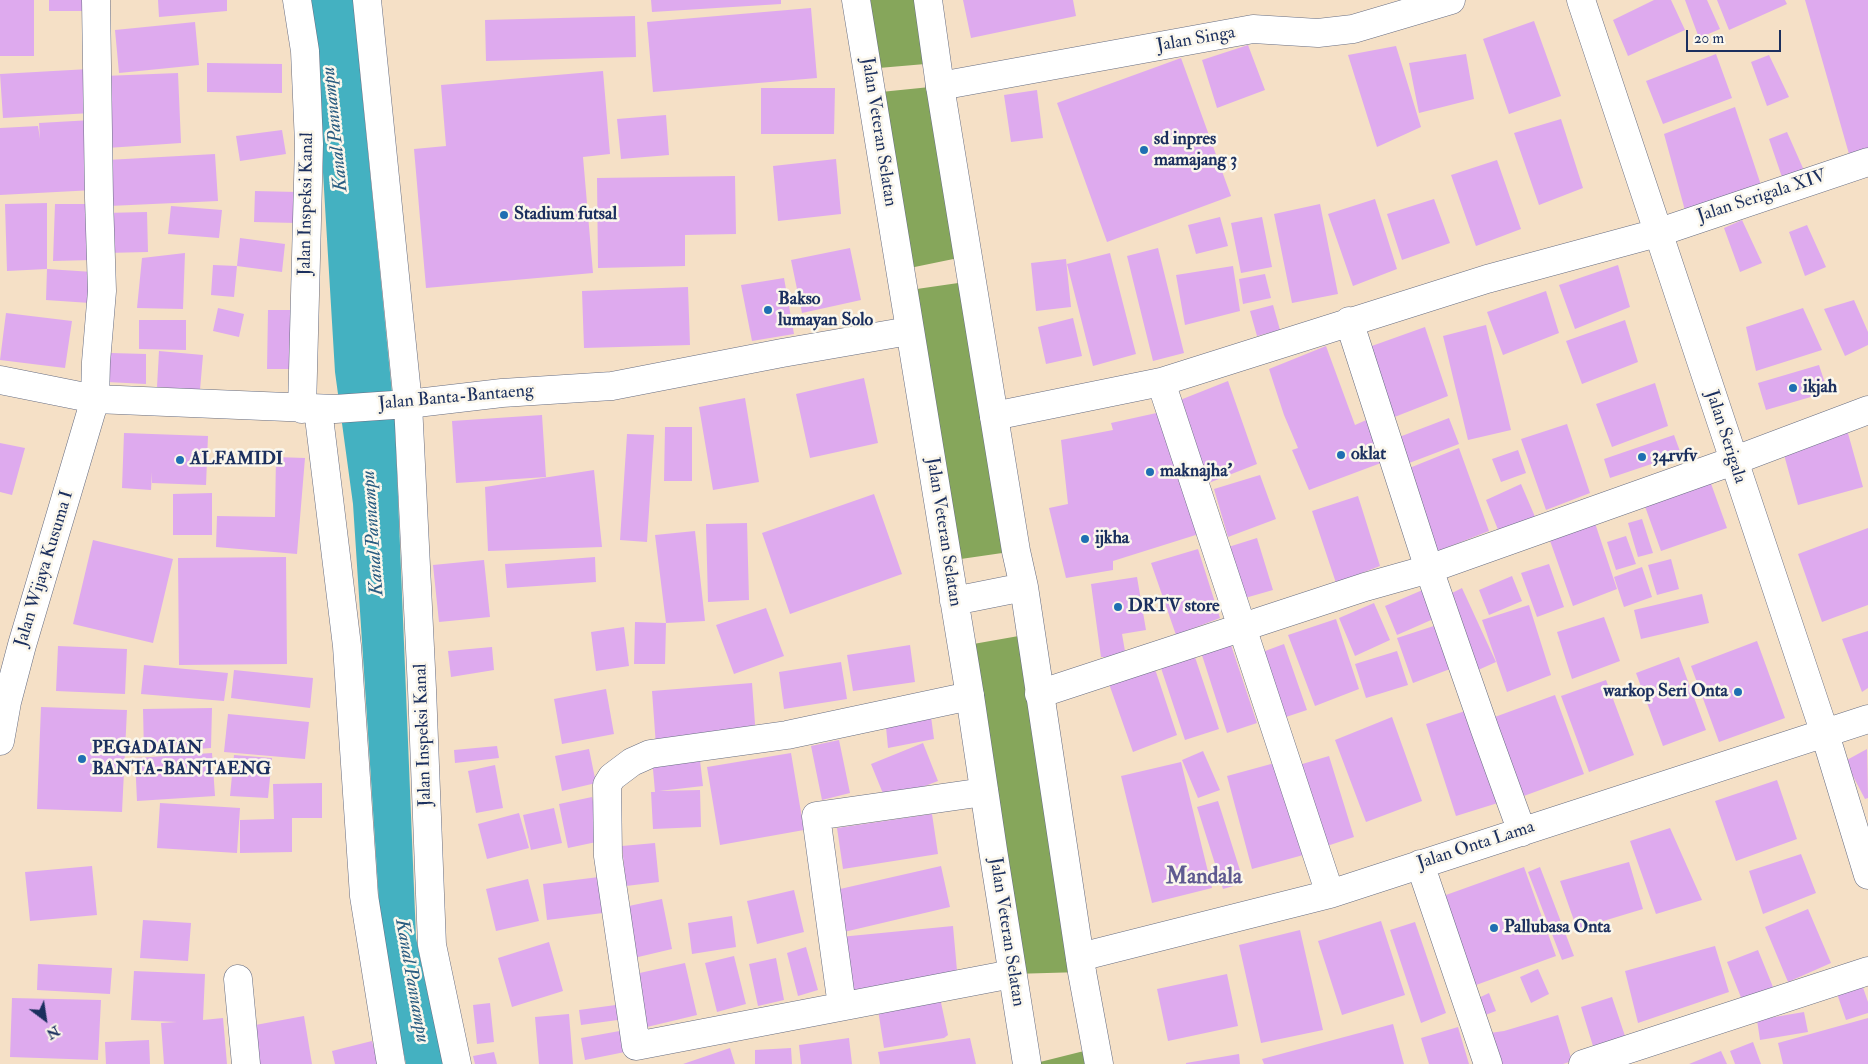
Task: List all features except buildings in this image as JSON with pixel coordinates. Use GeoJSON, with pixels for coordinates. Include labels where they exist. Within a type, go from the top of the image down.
{"type":"FeatureCollection","features":[{"type":"Feature","properties":{"kind":"street","name":"Jalan Wijaya Kusuma I"},"geometry":{"type":"LineString","coordinates":[[0,741],[7,702],[11,644],[95,399],[102,291],[96,0]]}},
{"type":"Feature","properties":{"kind":"street","name":"Jalan Inspeksi Kanal"},"geometry":{"type":"LineString","coordinates":[[297,0],[305,51],[318,409],[347,646],[364,896],[391,1064]]}},
{"type":"Feature","properties":{"kind":"street","name":"Jalan Inspeksi Kanal"},"geometry":{"type":"LineString","coordinates":[[367,0],[402,405],[422,679],[432,945],[457,1064]]}},
{"type":"Feature","properties":{"kind":"street","name":"Jalan Veteran Selatan"},"geometry":{"type":"LineString","coordinates":[[856,0],[970,696],[1027,1064]]}},
{"type":"Feature","properties":{"kind":"street"},"geometry":{"type":"LineString","coordinates":[[928,0],[940,86],[1024,587],[1080,956],[1099,1064]]}},
{"type":"Feature","properties":{"kind":"street","name":"Jalan Singa"},"geometry":{"type":"LineString","coordinates":[[940,86],[1253,29],[1318,33],[1353,29],[1451,0]]}},
{"type":"Feature","properties":{"kind":"street","name":"Jalan Serigala"},"geometry":{"type":"LineString","coordinates":[[1581,0],[1825,734],[1868,875]]}},
{"type":"Feature","properties":{"kind":"street","name":"Jalan Serigala XIV"},"geometry":{"type":"LineString","coordinates":[[994,416],[1161,382],[1487,279],[1657,233],[1868,162]]}},
{"type":"Feature","properties":{"kind":"street"},"geometry":{"type":"LineString","coordinates":[[1349,322],[1430,570],[1522,832]]}},
{"type":"Feature","properties":{"kind":"street","name":"Jalan Banta-Bantaeng"},"geometry":{"type":"LineString","coordinates":[[0,380],[95,399],[318,409],[402,405],[502,392],[612,386],[909,331]]}},
{"type":"Feature","properties":{"kind":"street"},"geometry":{"type":"LineString","coordinates":[[1161,382],[1330,894]]}},
{"type":"Feature","properties":{"kind":"street"},"geometry":{"type":"LineString","coordinates":[[1039,694],[1365,587],[1430,570],[1733,461],[1868,410]]}},
{"type":"Feature","properties":{"kind":"street"},"geometry":{"type":"LineString","coordinates":[[954,601],[1024,587]]}},
{"type":"Feature","properties":{"kind":"street"},"geometry":{"type":"LineString","coordinates":[[970,696],[787,735],[650,754],[632,762],[612,777],[606,785],[608,856],[636,1046],[1012,974]]}},
{"type":"Feature","properties":{"kind":"street","name":"Jalan Onta Lama"},"geometry":{"type":"LineString","coordinates":[[1080,956],[1330,894],[1868,719]]}},
{"type":"Feature","properties":{"kind":"street"},"geometry":{"type":"LineString","coordinates":[[842,1006],[816,816],[984,792]]}},
{"type":"Feature","properties":{"kind":"street"},"geometry":{"type":"LineString","coordinates":[[1420,864],[1488,1064]]}},
{"type":"Feature","properties":{"kind":"street"},"geometry":{"type":"LineString","coordinates":[[1583,1064],[1868,971]]}},
{"type":"Feature","properties":{"kind":"street"},"geometry":{"type":"LineString","coordinates":[[238,979],[246,1064]]}},
{"type":"Feature","properties":{"kind":"green space"},"geometry":{"type":"Polygon","coordinates":[[[856,0],[928,0],[937,63],[867,69],[856,0]]]}},
{"type":"Feature","properties":{"kind":"green space"},"geometry":{"type":"Polygon","coordinates":[[[940,86],[968,256],[900,270],[871,93],[940,86]]]}},
{"type":"Feature","properties":{"kind":"green space"},"geometry":{"type":"Polygon","coordinates":[[[972,281],[1016,551],[947,561],[903,291],[972,281]]]}},
{"type":"Feature","properties":{"kind":"green space"},"geometry":{"type":"Polygon","coordinates":[[[1030,634],[1082,972],[1012,974],[962,646],[1030,634]]]}},
{"type":"Feature","properties":{"kind":"green space"},"geometry":{"type":"Polygon","coordinates":[[[1096,1048],[1099,1064],[1032,1064],[1096,1048]]]}},
{"type":"Feature","properties":{"kind":"water","name":"Kanal Pannampu"},"geometry":{"type":"Polygon","coordinates":[[[307,0],[353,0],[395,423],[416,938],[443,1064],[406,1064],[382,948],[353,504],[335,372],[316,56],[307,0]]]}},
{"type":"Feature","properties":{"kind":"place","name":"sd inpres mamajang 3"},"geometry":{"type":"Point","coordinates":[1144,150]}},
{"type":"Feature","properties":{"kind":"place","name":"Stadium futsal"},"geometry":{"type":"Point","coordinates":[504,215]}},
{"type":"Feature","properties":{"kind":"place","name":"Bakso lumayan Solo"},"geometry":{"type":"Point","coordinates":[768,310]}},
{"type":"Feature","properties":{"kind":"place","name":"ikjah"},"geometry":{"type":"Point","coordinates":[1793,388]}},
{"type":"Feature","properties":{"kind":"place","name":"oklat"},"geometry":{"type":"Point","coordinates":[1341,455]}},
{"type":"Feature","properties":{"kind":"place","name":"34rvfv"},"geometry":{"type":"Point","coordinates":[1642,457]}},
{"type":"Feature","properties":{"kind":"place","name":"ALFAMIDI"},"geometry":{"type":"Point","coordinates":[180,460]}},
{"type":"Feature","properties":{"kind":"place","name":"maknajha'"},"geometry":{"type":"Point","coordinates":[1150,472]}},
{"type":"Feature","properties":{"kind":"place","name":"ijkha"},"geometry":{"type":"Point","coordinates":[1085,539]}},
{"type":"Feature","properties":{"kind":"place","name":"DRTV store"},"geometry":{"type":"Point","coordinates":[1118,607]}},
{"type":"Feature","properties":{"kind":"place","name":"warkop Seri Onta"},"geometry":{"type":"Point","coordinates":[1738,692]}},
{"type":"Feature","properties":{"kind":"place","name":"PEGADAIAN BANTA-BANTAENG"},"geometry":{"type":"Point","coordinates":[82,759]}},
{"type":"Feature","properties":{"kind":"place","name":"Pallubasa Onta"},"geometry":{"type":"Point","coordinates":[1494,928]}},
{"type":"Feature","properties":{"kind":"district","name":"Mandala"},"geometry":{"type":"Point","coordinates":[1204,878]}}]}
